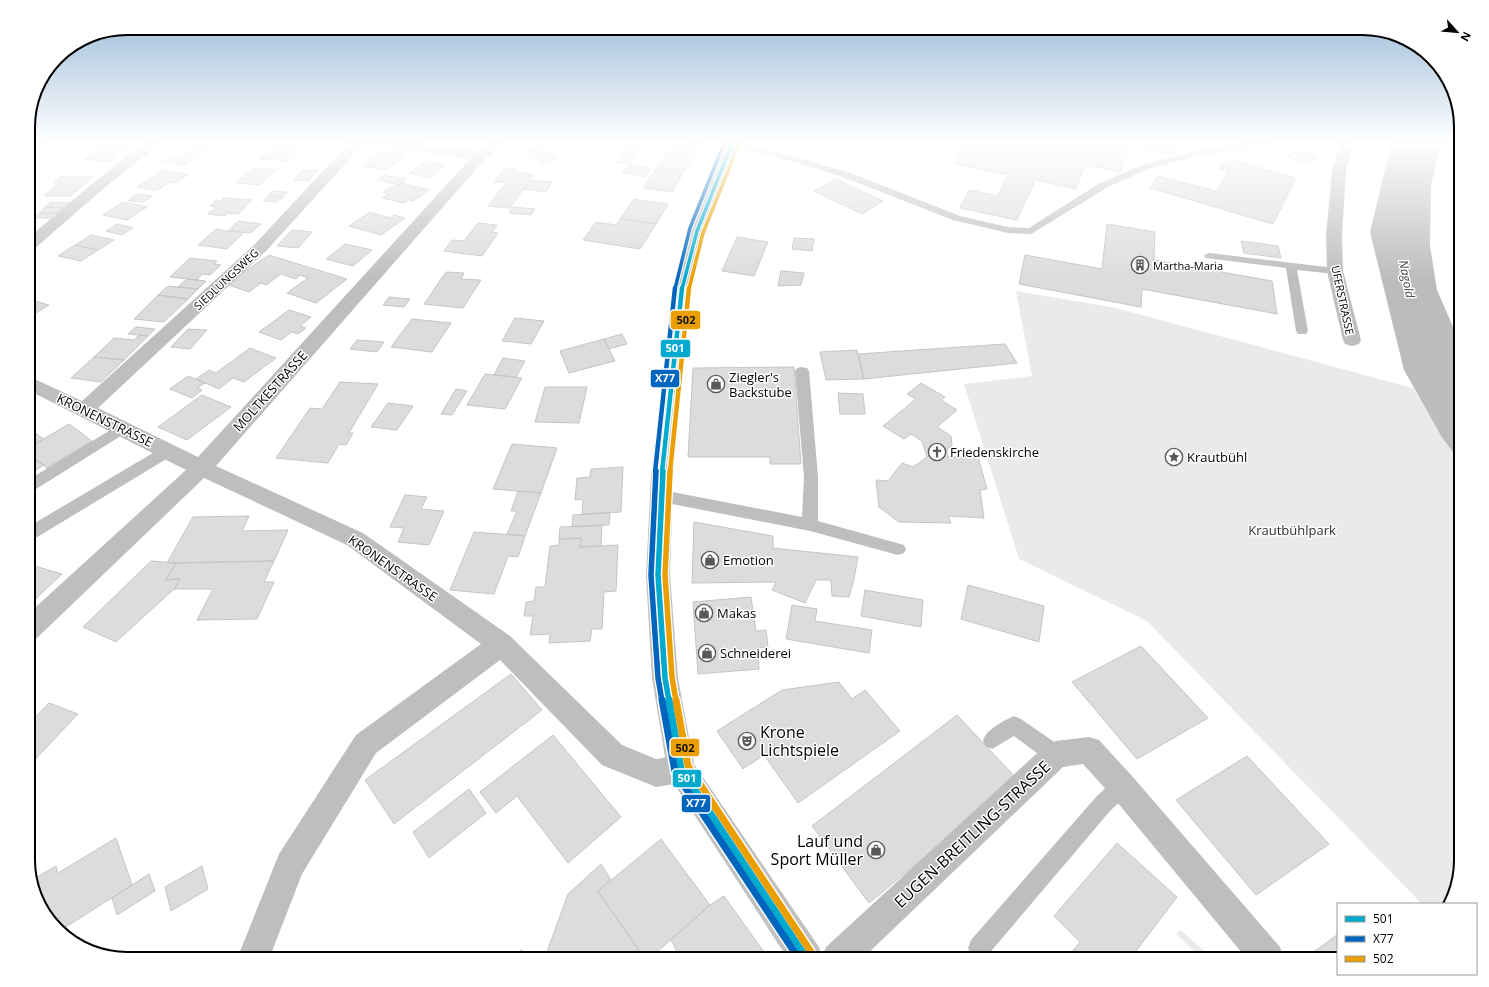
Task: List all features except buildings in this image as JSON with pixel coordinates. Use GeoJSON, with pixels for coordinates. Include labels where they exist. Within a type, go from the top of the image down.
{"type":"FeatureCollection","features":[{"type":"Feature","properties":{"kind":"street"},"geometry":{"type":"LineString","coordinates":[[35,240],[97,187]]}},
{"type":"Feature","properties":{"kind":"street","name":"SIEDLUNGSWEG"},"geometry":{"type":"LineString","coordinates":[[84,410],[260,248],[317,187]]}},
{"type":"Feature","properties":{"kind":"street","name":"MOLTKESTRASSE"},"geometry":{"type":"LineString","coordinates":[[35,623],[201,468],[452,187]]}},
{"type":"Feature","properties":{"kind":"street"},"geometry":{"type":"LineString","coordinates":[[715,187],[698,227],[685,267],[681,293],[662,496],[658,575],[664,670],[681,769],[802,952]]}},
{"type":"Feature","properties":{"kind":"street","name":"UFERSTRASSE"},"geometry":{"type":"LineString","coordinates":[[1338,187],[1334,236],[1335,271],[1352,340]]}},
{"type":"Feature","properties":{"kind":"street","name":"KRONENSTRASSE"},"geometry":{"type":"LineString","coordinates":[[35,386],[201,468],[355,539],[501,644],[612,755],[656,773],[681,769]]}},
{"type":"Feature","properties":{"kind":"street"},"geometry":{"type":"LineString","coordinates":[[256,952],[290,865],[366,744],[501,644]]}},
{"type":"Feature","properties":{"kind":"street","name":"EUGEN-BREITLING-STRASSE"},"geometry":{"type":"LineString","coordinates":[[845,952],[1056,755],[1089,750],[1122,786],[1262,952]]}},
{"type":"Feature","properties":{"kind":"lane"},"geometry":{"type":"LineString","coordinates":[[878,187],[957,218],[1008,230],[1031,231],[1101,187]]}},
{"type":"Feature","properties":{"kind":"lane"},"geometry":{"type":"LineString","coordinates":[[1210,256],[1335,271]]}},
{"type":"Feature","properties":{"kind":"lane"},"geometry":{"type":"LineString","coordinates":[[1290,266],[1302,331]]}},
{"type":"Feature","properties":{"kind":"lane"},"geometry":{"type":"LineString","coordinates":[[802,371],[811,477],[810,525]]}},
{"type":"Feature","properties":{"kind":"lane"},"geometry":{"type":"LineString","coordinates":[[35,483],[122,429]]}},
{"type":"Feature","properties":{"kind":"lane"},"geometry":{"type":"LineString","coordinates":[[35,531],[168,452]]}},
{"type":"Feature","properties":{"kind":"lane"},"geometry":{"type":"LineString","coordinates":[[662,496],[810,525],[898,549]]}},
{"type":"Feature","properties":{"kind":"lane"},"geometry":{"type":"LineString","coordinates":[[992,740],[1014,725],[1056,755]]}},
{"type":"Feature","properties":{"kind":"lane"},"geometry":{"type":"LineString","coordinates":[[979,948],[1103,804],[1122,786]]}},
{"type":"Feature","properties":{"kind":"green space","name":"Krautbühlpark"},"geometry":{"type":"Polygon","coordinates":[[[1016,291],[1116,308],[1413,388],[1441,436],[1454,454],[1454,860],[1451,884],[1444,903],[1421,903],[1147,621],[1019,559],[964,384],[1032,376],[1016,291]]]}},
{"type":"Feature","properties":{"kind":"green space"},"geometry":{"type":"Polygon","coordinates":[[[1181,930],[1205,952],[1195,952],[1176,934],[1181,930]]]}},
{"type":"Feature","properties":{"kind":"water","name":"Nagold"},"geometry":{"type":"Polygon","coordinates":[[[1381,187],[1431,187],[1430,246],[1437,290],[1454,329],[1454,454],[1441,436],[1404,370],[1370,232],[1381,187]]]}},
{"type":"Feature","properties":{"kind":"transit line","name":"X77"},"geometry":{"type":"LineString","coordinates":[[706,187],[690,228],[675,285],[655,476],[651,575],[658,678],[675,772],[794,952]]}},
{"type":"Feature","properties":{"kind":"transit line","name":"501"},"geometry":{"type":"LineString","coordinates":[[715,187],[697,231],[682,286],[662,476],[658,575],[665,678],[681,769],[802,952]]}},
{"type":"Feature","properties":{"kind":"transit line","name":"502"},"geometry":{"type":"LineString","coordinates":[[722,187],[703,233],[689,287],[669,477],[665,575],[672,677],[688,766],[811,952]]}},
{"type":"Feature","properties":{"kind":"place","name":"Martha-Maria"},"geometry":{"type":"Point","coordinates":[1140,265]}},
{"type":"Feature","properties":{"kind":"place","name":"Ziegler's Backstube"},"geometry":{"type":"Point","coordinates":[716,384]}},
{"type":"Feature","properties":{"kind":"place","name":"Friedenskirche"},"geometry":{"type":"Point","coordinates":[937,452]}},
{"type":"Feature","properties":{"kind":"place","name":"Krautbühl"},"geometry":{"type":"Point","coordinates":[1174,457]}},
{"type":"Feature","properties":{"kind":"place","name":"Emotion"},"geometry":{"type":"Point","coordinates":[710,560]}},
{"type":"Feature","properties":{"kind":"place","name":"Makas"},"geometry":{"type":"Point","coordinates":[704,613]}},
{"type":"Feature","properties":{"kind":"place","name":"Schneiderei"},"geometry":{"type":"Point","coordinates":[707,653]}},
{"type":"Feature","properties":{"kind":"place","name":"Krone Lichtspiele"},"geometry":{"type":"Point","coordinates":[747,741]}},
{"type":"Feature","properties":{"kind":"place","name":"Lauf und Sport Müller"},"geometry":{"type":"Point","coordinates":[876,850]}}]}
